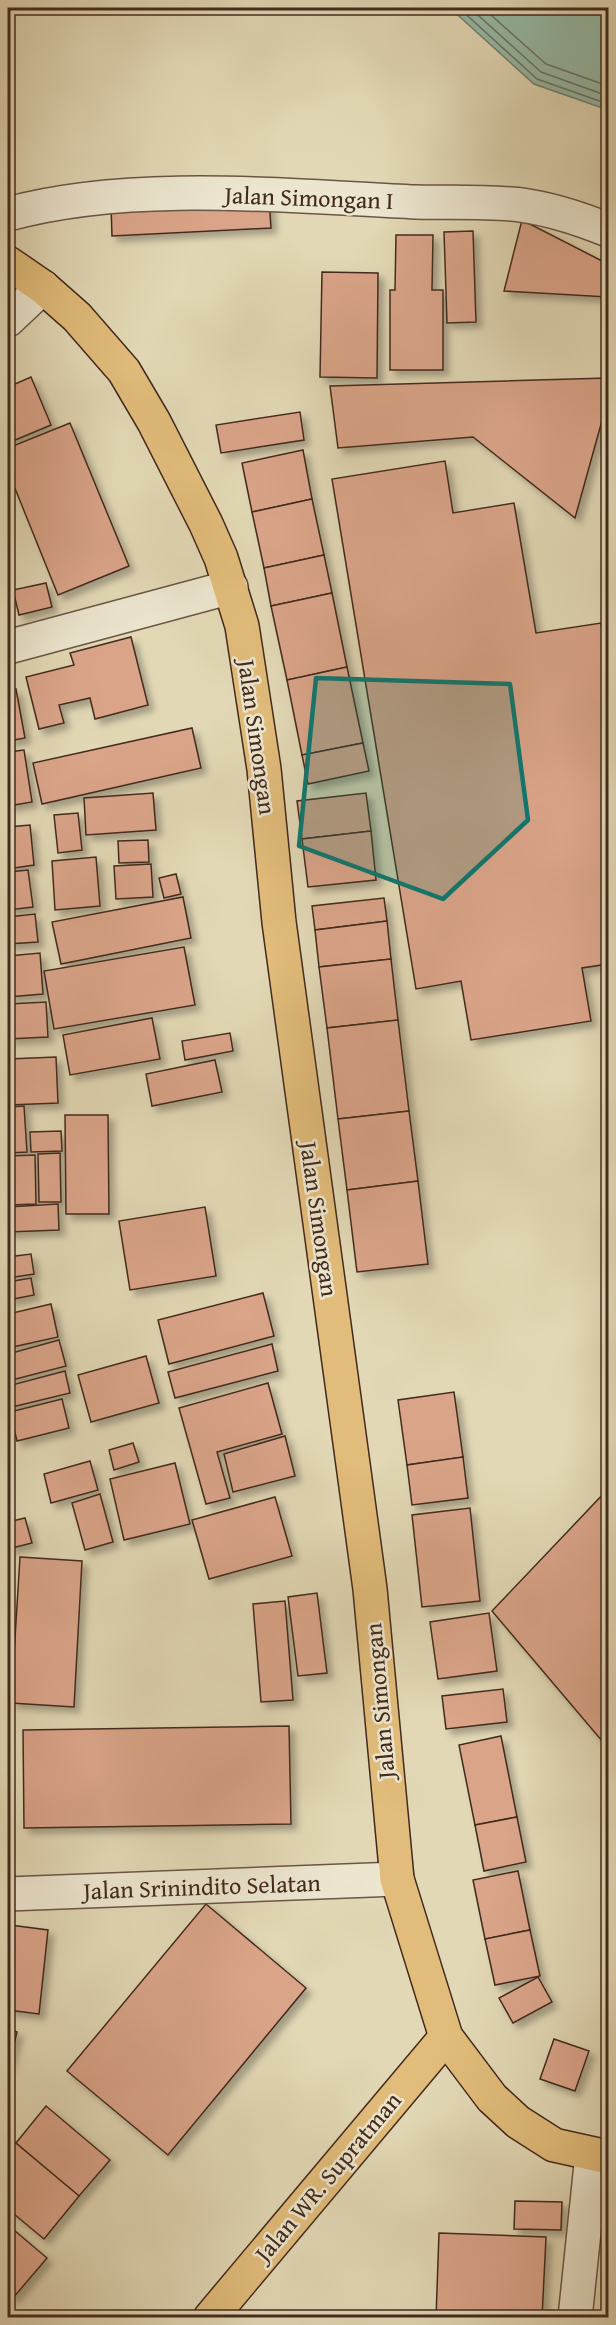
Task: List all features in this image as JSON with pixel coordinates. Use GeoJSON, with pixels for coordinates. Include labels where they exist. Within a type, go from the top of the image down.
{"type":"FeatureCollection","features":[{"type":"Feature","properties":{"kind":"main road","name":"Jalan Simongan"},"geometry":{"type":"LineString","coordinates":[[8,263],[43,287],[77,317],[124,371],[154,422],[206,524],[231,587],[242,626],[264,769],[281,934],[368,1577],[397,1879],[446,2037],[492,2098],[519,2122],[554,2145],[600,2156]]}},
{"type":"Feature","properties":{"kind":"main road","name":"Jalan WR. Supratman"},"geometry":{"type":"LineString","coordinates":[[210,2318],[446,2037]]}},
{"type":"Feature","properties":{"kind":"street","name":"Jalan Simongan I"},"geometry":{"type":"LineString","coordinates":[[8,214],[75,200],[152,195],[361,197],[521,206],[585,221],[609,230]]}},
{"type":"Feature","properties":{"kind":"street"},"geometry":{"type":"LineString","coordinates":[[8,320],[43,287]]}},
{"type":"Feature","properties":{"kind":"street"},"geometry":{"type":"LineString","coordinates":[[8,646],[231,587]]}},
{"type":"Feature","properties":{"kind":"street","name":"Jalan Srinindito Selatan"},"geometry":{"type":"LineString","coordinates":[[8,1894],[397,1879]]}},
{"type":"Feature","properties":{"kind":"street"},"geometry":{"type":"LineString","coordinates":[[575,2318],[600,2156]]}},
{"type":"Feature","properties":{"kind":"highlighted area"},"geometry":{"type":"Polygon","coordinates":[[[316,678],[510,684],[528,820],[443,899],[299,846],[316,678]]]}},
{"type":"Feature","properties":{"kind":"water"},"geometry":{"type":"Polygon","coordinates":[[[450,8],[608,8],[608,110],[534,84],[450,8]]]}},
{"type":"Feature","properties":{"kind":"building"},"geometry":{"type":"Polygon","coordinates":[[[269,198],[271,228],[112,236],[111,206],[269,198]]]}},
{"type":"Feature","properties":{"kind":"building"},"geometry":{"type":"Polygon","coordinates":[[[522,220],[608,264],[608,297],[504,291],[522,220]]]}},
{"type":"Feature","properties":{"kind":"building"},"geometry":{"type":"Polygon","coordinates":[[[473,231],[476,322],[447,323],[444,232],[473,231]]]}},
{"type":"Feature","properties":{"kind":"building"},"geometry":{"type":"Polygon","coordinates":[[[396,235],[433,235],[432,290],[443,290],[443,370],[390,370],[390,290],[395,290],[396,235]]]}},
{"type":"Feature","properties":{"kind":"building"},"geometry":{"type":"Polygon","coordinates":[[[322,272],[378,273],[377,378],[320,377],[322,272]]]}},
{"type":"Feature","properties":{"kind":"building"},"geometry":{"type":"Polygon","coordinates":[[[31,377],[51,425],[8,443],[8,387],[31,377]]]}},
{"type":"Feature","properties":{"kind":"building"},"geometry":{"type":"Polygon","coordinates":[[[608,378],[608,399],[575,518],[473,437],[338,448],[330,386],[608,378]]]}},
{"type":"Feature","properties":{"kind":"building"},"geometry":{"type":"Polygon","coordinates":[[[300,412],[304,440],[221,453],[216,425],[300,412]]]}},
{"type":"Feature","properties":{"kind":"building"},"geometry":{"type":"Polygon","coordinates":[[[70,423],[129,566],[58,595],[8,471],[8,448],[70,423]]]}},
{"type":"Feature","properties":{"kind":"building"},"geometry":{"type":"Polygon","coordinates":[[[303,450],[312,499],[252,512],[242,463],[303,450]]]}},
{"type":"Feature","properties":{"kind":"building"},"geometry":{"type":"Polygon","coordinates":[[[445,461],[453,513],[514,503],[536,633],[601,623],[608,667],[608,964],[582,968],[591,1021],[471,1040],[461,981],[416,989],[332,479],[445,461]]]}},
{"type":"Feature","properties":{"kind":"building"},"geometry":{"type":"Polygon","coordinates":[[[312,499],[324,555],[264,568],[252,512],[312,499]]]}},
{"type":"Feature","properties":{"kind":"building"},"geometry":{"type":"Polygon","coordinates":[[[324,555],[332,593],[271,606],[264,568],[324,555]]]}},
{"type":"Feature","properties":{"kind":"building"},"geometry":{"type":"Polygon","coordinates":[[[46,583],[52,607],[19,615],[13,590],[46,583]]]}},
{"type":"Feature","properties":{"kind":"building"},"geometry":{"type":"Polygon","coordinates":[[[332,593],[347,667],[287,680],[271,606],[332,593]]]}},
{"type":"Feature","properties":{"kind":"building"},"geometry":{"type":"Polygon","coordinates":[[[131,637],[148,705],[95,719],[90,698],[59,705],[64,723],[39,729],[26,677],[74,665],[70,653],[131,637]]]}},
{"type":"Feature","properties":{"kind":"building"},"geometry":{"type":"Polygon","coordinates":[[[347,667],[363,743],[302,755],[287,680],[347,667]]]}},
{"type":"Feature","properties":{"kind":"building"},"geometry":{"type":"Polygon","coordinates":[[[16,689],[25,738],[8,741],[8,691],[16,689]]]}},
{"type":"Feature","properties":{"kind":"building"},"geometry":{"type":"Polygon","coordinates":[[[192,728],[201,768],[42,804],[33,763],[192,728]]]}},
{"type":"Feature","properties":{"kind":"building"},"geometry":{"type":"Polygon","coordinates":[[[363,743],[369,771],[308,784],[302,755],[363,743]]]}},
{"type":"Feature","properties":{"kind":"building"},"geometry":{"type":"Polygon","coordinates":[[[24,750],[32,802],[8,806],[8,752],[24,750]]]}},
{"type":"Feature","properties":{"kind":"building"},"geometry":{"type":"Polygon","coordinates":[[[153,793],[156,830],[86,835],[84,798],[153,793]]]}},
{"type":"Feature","properties":{"kind":"building"},"geometry":{"type":"Polygon","coordinates":[[[366,793],[371,831],[302,839],[297,801],[366,793]]]}},
{"type":"Feature","properties":{"kind":"building"},"geometry":{"type":"Polygon","coordinates":[[[78,813],[82,850],[58,853],[54,815],[78,813]]]}},
{"type":"Feature","properties":{"kind":"building"},"geometry":{"type":"Polygon","coordinates":[[[30,825],[34,865],[8,869],[8,827],[30,825]]]}},
{"type":"Feature","properties":{"kind":"building"},"geometry":{"type":"Polygon","coordinates":[[[371,831],[376,880],[308,887],[302,839],[371,831]]]}},
{"type":"Feature","properties":{"kind":"building"},"geometry":{"type":"Polygon","coordinates":[[[148,840],[149,862],[119,863],[118,841],[148,840]]]}},
{"type":"Feature","properties":{"kind":"building"},"geometry":{"type":"Polygon","coordinates":[[[96,857],[100,906],[55,910],[52,861],[96,857]]]}},
{"type":"Feature","properties":{"kind":"building"},"geometry":{"type":"Polygon","coordinates":[[[151,864],[153,897],[116,899],[114,866],[151,864]]]}},
{"type":"Feature","properties":{"kind":"building"},"geometry":{"type":"Polygon","coordinates":[[[28,870],[33,907],[8,910],[8,872],[28,870]]]}},
{"type":"Feature","properties":{"kind":"building"},"geometry":{"type":"Polygon","coordinates":[[[176,874],[181,894],[164,898],[159,878],[176,874]]]}},
{"type":"Feature","properties":{"kind":"building"},"geometry":{"type":"Polygon","coordinates":[[[183,897],[191,938],[61,964],[52,922],[183,897]]]}},
{"type":"Feature","properties":{"kind":"building"},"geometry":{"type":"Polygon","coordinates":[[[384,898],[387,921],[315,930],[312,906],[384,898]]]}},
{"type":"Feature","properties":{"kind":"building"},"geometry":{"type":"Polygon","coordinates":[[[35,914],[38,942],[8,944],[8,917],[35,914]]]}},
{"type":"Feature","properties":{"kind":"building"},"geometry":{"type":"Polygon","coordinates":[[[387,921],[391,959],[319,967],[315,930],[387,921]]]}},
{"type":"Feature","properties":{"kind":"building"},"geometry":{"type":"Polygon","coordinates":[[[184,947],[195,1005],[54,1029],[44,971],[184,947]]]}},
{"type":"Feature","properties":{"kind":"building"},"geometry":{"type":"Polygon","coordinates":[[[40,953],[43,994],[8,997],[8,956],[40,953]]]}},
{"type":"Feature","properties":{"kind":"building"},"geometry":{"type":"Polygon","coordinates":[[[391,959],[398,1020],[327,1028],[319,967],[391,959]]]}},
{"type":"Feature","properties":{"kind":"building"},"geometry":{"type":"Polygon","coordinates":[[[46,1002],[48,1037],[8,1039],[8,1004],[46,1002]]]}},
{"type":"Feature","properties":{"kind":"building"},"geometry":{"type":"Polygon","coordinates":[[[152,1018],[160,1059],[70,1075],[63,1035],[152,1018]]]}},
{"type":"Feature","properties":{"kind":"building"},"geometry":{"type":"Polygon","coordinates":[[[398,1020],[409,1111],[338,1119],[327,1028],[398,1020]]]}},
{"type":"Feature","properties":{"kind":"building"},"geometry":{"type":"Polygon","coordinates":[[[230,1033],[233,1051],[185,1060],[182,1041],[230,1033]]]}},
{"type":"Feature","properties":{"kind":"building"},"geometry":{"type":"Polygon","coordinates":[[[56,1057],[58,1103],[8,1105],[8,1059],[56,1057]]]}},
{"type":"Feature","properties":{"kind":"building"},"geometry":{"type":"Polygon","coordinates":[[[215,1060],[222,1092],[152,1106],[146,1074],[215,1060]]]}},
{"type":"Feature","properties":{"kind":"building"},"geometry":{"type":"Polygon","coordinates":[[[24,1106],[27,1152],[8,1153],[8,1107],[24,1106]]]}},
{"type":"Feature","properties":{"kind":"building"},"geometry":{"type":"Polygon","coordinates":[[[409,1111],[418,1181],[347,1190],[338,1119],[409,1111]]]}},
{"type":"Feature","properties":{"kind":"building"},"geometry":{"type":"Polygon","coordinates":[[[65,1115],[108,1115],[109,1214],[66,1214],[65,1115]]]}},
{"type":"Feature","properties":{"kind":"building"},"geometry":{"type":"Polygon","coordinates":[[[61,1131],[62,1151],[31,1152],[30,1132],[61,1131]]]}},
{"type":"Feature","properties":{"kind":"building"},"geometry":{"type":"Polygon","coordinates":[[[60,1153],[61,1202],[39,1202],[38,1154],[60,1153]]]}},
{"type":"Feature","properties":{"kind":"building"},"geometry":{"type":"Polygon","coordinates":[[[35,1155],[36,1204],[10,1205],[8,1156],[35,1155]]]}},
{"type":"Feature","properties":{"kind":"building"},"geometry":{"type":"Polygon","coordinates":[[[418,1181],[428,1264],[357,1272],[347,1190],[418,1181]]]}},
{"type":"Feature","properties":{"kind":"building"},"geometry":{"type":"Polygon","coordinates":[[[58,1204],[59,1230],[8,1232],[8,1207],[58,1204]]]}},
{"type":"Feature","properties":{"kind":"building"},"geometry":{"type":"Polygon","coordinates":[[[205,1207],[216,1276],[130,1290],[119,1221],[205,1207]]]}},
{"type":"Feature","properties":{"kind":"building"},"geometry":{"type":"Polygon","coordinates":[[[31,1254],[34,1274],[8,1278],[8,1257],[31,1254]]]}},
{"type":"Feature","properties":{"kind":"building"},"geometry":{"type":"Polygon","coordinates":[[[31,1278],[34,1295],[8,1300],[8,1282],[31,1278]]]}},
{"type":"Feature","properties":{"kind":"building"},"geometry":{"type":"Polygon","coordinates":[[[263,1293],[274,1336],[169,1364],[158,1320],[263,1293]]]}},
{"type":"Feature","properties":{"kind":"building"},"geometry":{"type":"Polygon","coordinates":[[[51,1304],[58,1337],[8,1348],[8,1314],[51,1304]]]}},
{"type":"Feature","properties":{"kind":"building"},"geometry":{"type":"Polygon","coordinates":[[[59,1340],[66,1366],[8,1381],[8,1354],[59,1340]]]}},
{"type":"Feature","properties":{"kind":"building"},"geometry":{"type":"Polygon","coordinates":[[[272,1344],[278,1371],[175,1398],[168,1372],[272,1344]]]}},
{"type":"Feature","properties":{"kind":"building"},"geometry":{"type":"Polygon","coordinates":[[[146,1356],[159,1403],[91,1422],[78,1375],[146,1356]]]}},
{"type":"Feature","properties":{"kind":"building"},"geometry":{"type":"Polygon","coordinates":[[[65,1371],[70,1393],[8,1408],[8,1386],[65,1371]]]}},
{"type":"Feature","properties":{"kind":"building"},"geometry":{"type":"Polygon","coordinates":[[[268,1383],[282,1434],[217,1452],[230,1498],[206,1504],[179,1408],[268,1383]]]}},
{"type":"Feature","properties":{"kind":"building"},"geometry":{"type":"Polygon","coordinates":[[[454,1392],[463,1457],[407,1465],[398,1400],[454,1392]]]}},
{"type":"Feature","properties":{"kind":"building"},"geometry":{"type":"Polygon","coordinates":[[[62,1399],[69,1428],[17,1441],[10,1412],[62,1399]]]}},
{"type":"Feature","properties":{"kind":"building"},"geometry":{"type":"Polygon","coordinates":[[[285,1436],[295,1476],[233,1492],[224,1454],[285,1436]]]}},
{"type":"Feature","properties":{"kind":"building"},"geometry":{"type":"Polygon","coordinates":[[[133,1443],[139,1462],[114,1470],[109,1450],[133,1443]]]}},
{"type":"Feature","properties":{"kind":"building"},"geometry":{"type":"Polygon","coordinates":[[[463,1457],[468,1498],[412,1505],[407,1465],[463,1457]]]}},
{"type":"Feature","properties":{"kind":"building"},"geometry":{"type":"Polygon","coordinates":[[[90,1461],[98,1490],[51,1503],[44,1474],[90,1461]]]}},
{"type":"Feature","properties":{"kind":"building"},"geometry":{"type":"Polygon","coordinates":[[[175,1463],[190,1524],[124,1540],[110,1479],[175,1463]]]}},
{"type":"Feature","properties":{"kind":"building"},"geometry":{"type":"Polygon","coordinates":[[[608,1489],[608,1748],[492,1611],[608,1489]]]}},
{"type":"Feature","properties":{"kind":"building"},"geometry":{"type":"Polygon","coordinates":[[[100,1494],[113,1542],[85,1550],[72,1503],[100,1494]]]}},
{"type":"Feature","properties":{"kind":"building"},"geometry":{"type":"Polygon","coordinates":[[[275,1497],[292,1556],[209,1579],[192,1520],[275,1497]]]}},
{"type":"Feature","properties":{"kind":"building"},"geometry":{"type":"Polygon","coordinates":[[[470,1508],[480,1601],[422,1607],[412,1515],[470,1508]]]}},
{"type":"Feature","properties":{"kind":"building"},"geometry":{"type":"Polygon","coordinates":[[[25,1518],[32,1543],[8,1549],[8,1522],[25,1518]]]}},
{"type":"Feature","properties":{"kind":"building"},"geometry":{"type":"Polygon","coordinates":[[[20,1557],[82,1561],[74,1707],[11,1703],[20,1557]]]}},
{"type":"Feature","properties":{"kind":"building"},"geometry":{"type":"Polygon","coordinates":[[[317,1593],[327,1673],[298,1676],[288,1597],[317,1593]]]}},
{"type":"Feature","properties":{"kind":"building"},"geometry":{"type":"Polygon","coordinates":[[[285,1601],[293,1700],[261,1702],[253,1604],[285,1601]]]}},
{"type":"Feature","properties":{"kind":"building"},"geometry":{"type":"Polygon","coordinates":[[[489,1613],[497,1671],[438,1679],[430,1622],[489,1613]]]}},
{"type":"Feature","properties":{"kind":"building"},"geometry":{"type":"Polygon","coordinates":[[[503,1689],[507,1722],[446,1729],[442,1696],[503,1689]]]}},
{"type":"Feature","properties":{"kind":"building"},"geometry":{"type":"Polygon","coordinates":[[[289,1726],[291,1824],[24,1828],[23,1730],[289,1726]]]}},
{"type":"Feature","properties":{"kind":"building"},"geometry":{"type":"Polygon","coordinates":[[[501,1736],[517,1817],[475,1825],[459,1745],[501,1736]]]}},
{"type":"Feature","properties":{"kind":"building"},"geometry":{"type":"Polygon","coordinates":[[[517,1817],[526,1862],[484,1871],[475,1825],[517,1817]]]}},
{"type":"Feature","properties":{"kind":"building"},"geometry":{"type":"Polygon","coordinates":[[[518,1871],[530,1930],[485,1939],[473,1880],[518,1871]]]}},
{"type":"Feature","properties":{"kind":"building"},"geometry":{"type":"Polygon","coordinates":[[[206,1904],[306,1988],[168,2155],[67,2071],[206,1904]]]}},
{"type":"Feature","properties":{"kind":"building"},"geometry":{"type":"Polygon","coordinates":[[[10,1925],[48,1930],[39,2014],[8,2010],[10,1925]]]}},
{"type":"Feature","properties":{"kind":"building"},"geometry":{"type":"Polygon","coordinates":[[[530,1930],[540,1976],[495,1985],[485,1939],[530,1930]]]}},
{"type":"Feature","properties":{"kind":"building"},"geometry":{"type":"Polygon","coordinates":[[[538,1977],[552,2002],[513,2023],[499,1998],[538,1977]]]}},
{"type":"Feature","properties":{"kind":"building"},"geometry":{"type":"Polygon","coordinates":[[[8,2029],[17,2032],[8,2068],[8,2029]]]}},
{"type":"Feature","properties":{"kind":"building"},"geometry":{"type":"Polygon","coordinates":[[[554,2039],[589,2051],[575,2091],[540,2079],[554,2039]]]}},
{"type":"Feature","properties":{"kind":"building"},"geometry":{"type":"Polygon","coordinates":[[[46,2106],[110,2160],[79,2196],[16,2143],[46,2106]]]}},
{"type":"Feature","properties":{"kind":"building"},"geometry":{"type":"Polygon","coordinates":[[[11,2139],[79,2196],[44,2239],[8,2209],[8,2144],[11,2139]]]}},
{"type":"Feature","properties":{"kind":"building"},"geometry":{"type":"Polygon","coordinates":[[[515,2201],[562,2202],[561,2230],[514,2229],[515,2201]]]}},
{"type":"Feature","properties":{"kind":"building"},"geometry":{"type":"Polygon","coordinates":[[[8,2225],[47,2258],[13,2298],[8,2294],[8,2225]]]}},
{"type":"Feature","properties":{"kind":"building"},"geometry":{"type":"Polygon","coordinates":[[[439,2233],[546,2237],[542,2318],[436,2318],[439,2233]]]}}]}
